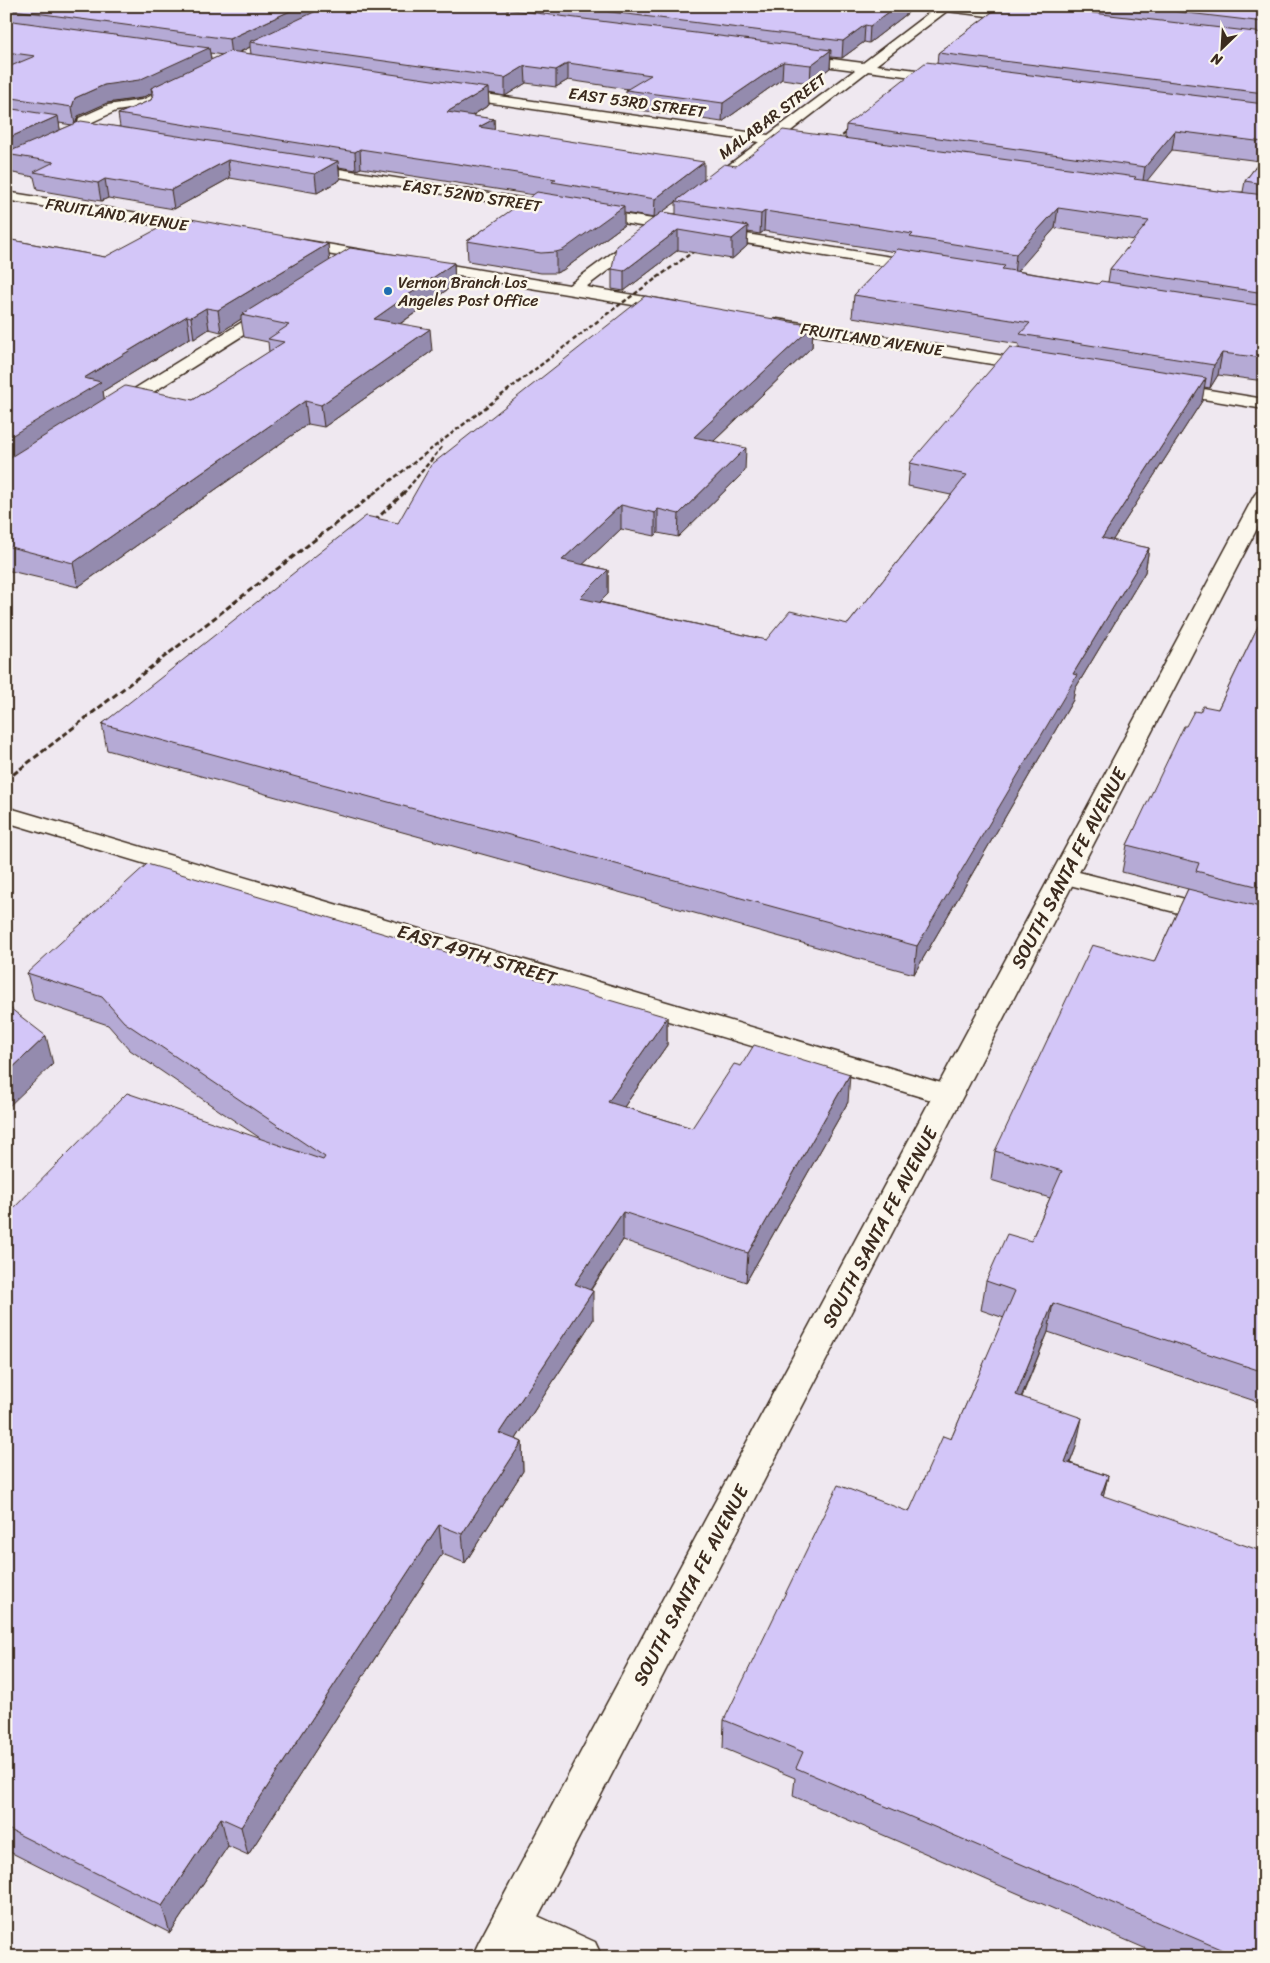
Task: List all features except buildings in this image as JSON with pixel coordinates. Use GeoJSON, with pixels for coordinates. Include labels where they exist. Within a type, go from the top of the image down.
{"type":"FeatureCollection","features":[{"type":"Feature","properties":{"kind":"street"},"geometry":{"type":"LineString","coordinates":[[942,7],[1038,18]]}},
{"type":"Feature","properties":{"kind":"street","name":"MALABAR STREET"},"geometry":{"type":"LineString","coordinates":[[704,190],[942,7]]}},
{"type":"Feature","properties":{"kind":"street"},"geometry":{"type":"LineString","coordinates":[[778,56],[960,79]]}},
{"type":"Feature","properties":{"kind":"street"},"geometry":{"type":"LineString","coordinates":[[82,132],[84,122],[106,111],[113,108],[143,110],[188,83]]}},
{"type":"Feature","properties":{"kind":"street","name":"EAST 53RD STREET"},"geometry":{"type":"LineString","coordinates":[[437,91],[827,147]]}},
{"type":"Feature","properties":{"kind":"street"},"geometry":{"type":"LineString","coordinates":[[66,134],[100,132]]}},
{"type":"Feature","properties":{"kind":"street","name":"EAST 52ND STREET"},"geometry":{"type":"LineString","coordinates":[[285,165],[935,269]]}},
{"type":"Feature","properties":{"kind":"street","name":"FRUITLAND AVENUE"},"geometry":{"type":"LineString","coordinates":[[6,196],[226,232]]}},
{"type":"Feature","properties":{"kind":"street"},"geometry":{"type":"LineString","coordinates":[[572,290],[675,212]]}},
{"type":"Feature","properties":{"kind":"street"},"geometry":{"type":"LineString","coordinates":[[274,240],[690,310]]}},
{"type":"Feature","properties":{"kind":"street"},"geometry":{"type":"LineString","coordinates":[[339,268],[360,254]]}},
{"type":"Feature","properties":{"kind":"street"},"geometry":{"type":"LineString","coordinates":[[98,419],[289,299]]}},
{"type":"Feature","properties":{"kind":"street","name":"FRUITLAND AVENUE"},"geometry":{"type":"LineString","coordinates":[[758,321],[1051,369]]}},
{"type":"Feature","properties":{"kind":"street"},"geometry":{"type":"LineString","coordinates":[[1148,385],[1264,404]]}},
{"type":"Feature","properties":{"kind":"street","name":"SOUTH SANTA FE AVENUE"},"geometry":{"type":"LineString","coordinates":[[502,1941],[1264,496]]}},
{"type":"Feature","properties":{"kind":"street","name":"EAST 49TH STREET"},"geometry":{"type":"LineString","coordinates":[[6,814],[948,1095]]}},
{"type":"Feature","properties":{"kind":"street"},"geometry":{"type":"LineString","coordinates":[[1063,876],[1264,927]]}},
{"type":"Feature","properties":{"kind":"street"},"geometry":{"type":"LineString","coordinates":[[502,1941],[580,1957]]}},
{"type":"Feature","properties":{"kind":"shaded area"},"geometry":{"type":"Polygon","coordinates":[[[6,6],[1264,6],[1264,1957],[6,1957],[6,6]]]}},
{"type":"Feature","properties":{"kind":"railway"},"geometry":{"type":"LineString","coordinates":[[828,147],[856,125]]}},
{"type":"Feature","properties":{"kind":"railway"},"geometry":{"type":"LineString","coordinates":[[373,494],[611,311],[704,244]]}},
{"type":"Feature","properties":{"kind":"railway"},"geometry":{"type":"LineString","coordinates":[[403,494],[442,447]]}},
{"type":"Feature","properties":{"kind":"railway"},"geometry":{"type":"LineString","coordinates":[[6,780],[375,493]]}},
{"type":"Feature","properties":{"kind":"railway"},"geometry":{"type":"LineString","coordinates":[[368,527],[403,494]]}},
{"type":"Feature","properties":{"kind":"place","name":"Vernon Branch Los Angeles Post Office"},"geometry":{"type":"Point","coordinates":[388,291]}}]}
